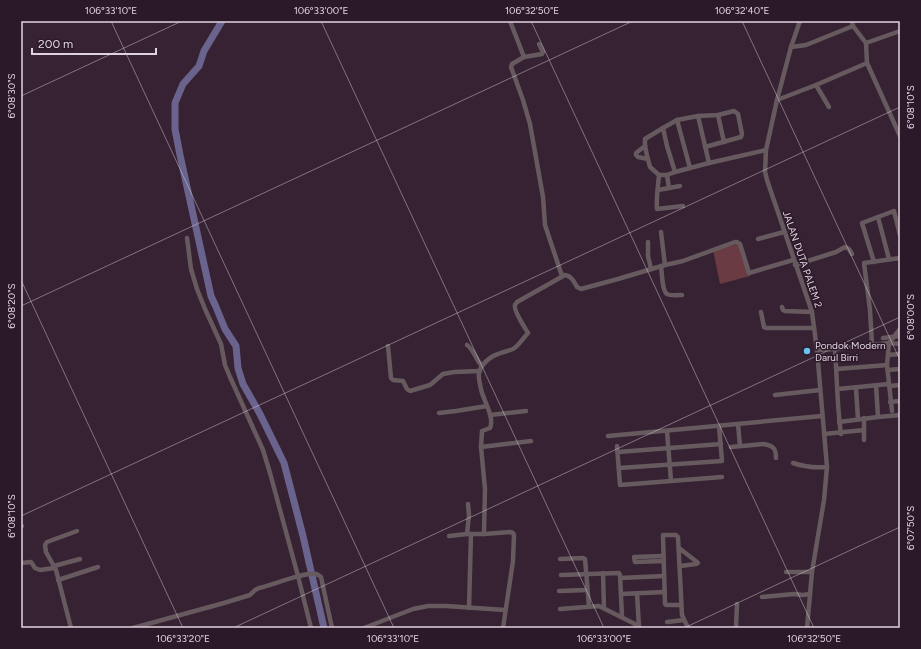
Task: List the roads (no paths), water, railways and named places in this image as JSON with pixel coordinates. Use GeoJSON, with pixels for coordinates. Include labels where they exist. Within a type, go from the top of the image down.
{"type":"FeatureCollection","features":[{"type":"Feature","properties":{"kind":"street"},"geometry":{"type":"LineString","coordinates":[[510,21],[524,57]]}},
{"type":"Feature","properties":{"kind":"street","name":"JALAN DUTA PALEM 2"},"geometry":{"type":"LineString","coordinates":[[800,21],[776,100],[766,150],[765,172],[812,312],[817,350],[827,467],[824,500],[812,572],[807,628]]}},
{"type":"Feature","properties":{"kind":"street"},"geometry":{"type":"LineString","coordinates":[[791,47],[806,45],[852,23],[866,43],[867,63],[900,136]]}},
{"type":"Feature","properties":{"kind":"street"},"geometry":{"type":"LineString","coordinates":[[866,43],[900,31]]}},
{"type":"Feature","properties":{"kind":"street"},"geometry":{"type":"LineString","coordinates":[[539,44],[543,52],[542,54],[524,57],[512,64],[511,67],[530,124],[543,197],[545,225],[562,276]]}},
{"type":"Feature","properties":{"kind":"street"},"geometry":{"type":"LineString","coordinates":[[776,100],[867,63]]}},
{"type":"Feature","properties":{"kind":"street"},"geometry":{"type":"LineString","coordinates":[[816,85],[829,107]]}},
{"type":"Feature","properties":{"kind":"street"},"geometry":{"type":"LineString","coordinates":[[705,147],[739,138],[742,135],[738,114],[734,111],[677,120],[644,141],[650,167],[659,175],[667,175],[709,163],[766,150]]}},
{"type":"Feature","properties":{"kind":"street"},"geometry":{"type":"LineString","coordinates":[[718,114],[724,142]]}},
{"type":"Feature","properties":{"kind":"street"},"geometry":{"type":"LineString","coordinates":[[698,116],[709,163]]}},
{"type":"Feature","properties":{"kind":"street"},"geometry":{"type":"LineString","coordinates":[[677,120],[690,168]]}},
{"type":"Feature","properties":{"kind":"street"},"geometry":{"type":"LineString","coordinates":[[663,128],[675,172]]}},
{"type":"Feature","properties":{"kind":"street"},"geometry":{"type":"LineString","coordinates":[[645,146],[636,153],[636,155],[638,157],[648,159]]}},
{"type":"Feature","properties":{"kind":"street"},"geometry":{"type":"LineString","coordinates":[[659,175],[656,197],[657,209],[683,206]]}},
{"type":"Feature","properties":{"kind":"street"},"geometry":{"type":"LineString","coordinates":[[667,175],[669,188]]}},
{"type":"Feature","properties":{"kind":"street"},"geometry":{"type":"LineString","coordinates":[[658,190],[680,186]]}},
{"type":"Feature","properties":{"kind":"street"},"geometry":{"type":"LineString","coordinates":[[874,262],[862,223],[894,211],[900,235]]}},
{"type":"Feature","properties":{"kind":"street"},"geometry":{"type":"LineString","coordinates":[[878,217],[889,259]]}},
{"type":"Feature","properties":{"kind":"street"},"geometry":{"type":"LineString","coordinates":[[661,232],[663,288],[668,295],[682,295]]}},
{"type":"Feature","properties":{"kind":"street"},"geometry":{"type":"LineString","coordinates":[[758,239],[784,232]]}},
{"type":"Feature","properties":{"kind":"street"},"geometry":{"type":"LineString","coordinates":[[187,238],[191,269],[197,289],[221,344],[225,364],[230,377],[263,450],[270,472],[300,576],[311,628]]}},
{"type":"Feature","properties":{"kind":"street"},"geometry":{"type":"LineString","coordinates":[[648,242],[648,256],[651,269]]}},
{"type":"Feature","properties":{"kind":"street"},"geometry":{"type":"LineString","coordinates":[[484,534],[485,489],[482,431],[491,427],[491,423],[490,415],[482,395],[479,373],[481,368],[494,355],[515,347],[528,333],[514,307],[515,304],[565,275],[569,276],[573,280],[577,288],[581,289],[663,265],[683,261],[737,242],[739,242],[741,246],[749,273],[836,252],[845,247],[849,248],[852,254]]}},
{"type":"Feature","properties":{"kind":"street"},"geometry":{"type":"LineString","coordinates":[[872,345],[870,310],[864,263],[900,258]]}},
{"type":"Feature","properties":{"kind":"street"},"geometry":{"type":"LineString","coordinates":[[782,307],[785,311],[812,312]]}},
{"type":"Feature","properties":{"kind":"street"},"geometry":{"type":"LineString","coordinates":[[761,312],[764,327],[766,328],[814,328]]}},
{"type":"Feature","properties":{"kind":"street"},"geometry":{"type":"LineString","coordinates":[[892,411],[888,367],[889,343],[898,336],[900,330]]}},
{"type":"Feature","properties":{"kind":"street"},"geometry":{"type":"LineString","coordinates":[[883,338],[898,336]]}},
{"type":"Feature","properties":{"kind":"street"},"geometry":{"type":"LineString","coordinates":[[817,350],[889,343],[900,344]]}},
{"type":"Feature","properties":{"kind":"street"},"geometry":{"type":"LineString","coordinates":[[467,345],[475,354],[481,368]]}},
{"type":"Feature","properties":{"kind":"street"},"geometry":{"type":"LineString","coordinates":[[388,346],[391,378],[393,380],[403,381],[407,389],[410,391],[430,385],[443,374],[481,368]]}},
{"type":"Feature","properties":{"kind":"street"},"geometry":{"type":"LineString","coordinates":[[835,349],[840,433]]}},
{"type":"Feature","properties":{"kind":"street"},"geometry":{"type":"LineString","coordinates":[[888,355],[900,354]]}},
{"type":"Feature","properties":{"kind":"street"},"geometry":{"type":"LineString","coordinates":[[837,369],[888,367],[900,369]]}},
{"type":"Feature","properties":{"kind":"street"},"geometry":{"type":"LineString","coordinates":[[838,389],[900,385]]}},
{"type":"Feature","properties":{"kind":"street"},"geometry":{"type":"LineString","coordinates":[[876,386],[878,417]]}},
{"type":"Feature","properties":{"kind":"street"},"geometry":{"type":"LineString","coordinates":[[856,388],[858,419]]}},
{"type":"Feature","properties":{"kind":"street"},"geometry":{"type":"LineString","coordinates":[[775,395],[820,390]]}},
{"type":"Feature","properties":{"kind":"street"},"geometry":{"type":"LineString","coordinates":[[890,402],[900,401]]}},
{"type":"Feature","properties":{"kind":"street"},"geometry":{"type":"LineString","coordinates":[[439,413],[487,406]]}},
{"type":"Feature","properties":{"kind":"street"},"geometry":{"type":"LineString","coordinates":[[490,415],[526,411]]}},
{"type":"Feature","properties":{"kind":"street"},"geometry":{"type":"LineString","coordinates":[[839,422],[900,415]]}},
{"type":"Feature","properties":{"kind":"street"},"geometry":{"type":"LineString","coordinates":[[608,436],[822,416]]}},
{"type":"Feature","properties":{"kind":"street"},"geometry":{"type":"LineString","coordinates":[[864,418],[864,440]]}},
{"type":"Feature","properties":{"kind":"street"},"geometry":{"type":"LineString","coordinates":[[738,424],[740,446]]}},
{"type":"Feature","properties":{"kind":"street"},"geometry":{"type":"LineString","coordinates":[[619,468],[722,461],[719,426]]}},
{"type":"Feature","properties":{"kind":"street"},"geometry":{"type":"LineString","coordinates":[[824,434],[864,430]]}},
{"type":"Feature","properties":{"kind":"street"},"geometry":{"type":"LineString","coordinates":[[667,431],[671,481]]}},
{"type":"Feature","properties":{"kind":"street"},"geometry":{"type":"LineString","coordinates":[[482,447],[531,441]]}},
{"type":"Feature","properties":{"kind":"street"},"geometry":{"type":"LineString","coordinates":[[720,444],[668,448],[617,449],[620,485],[722,477]]}},
{"type":"Feature","properties":{"kind":"street"},"geometry":{"type":"LineString","coordinates":[[731,447],[764,444],[769,445],[776,451],[776,458]]}},
{"type":"Feature","properties":{"kind":"street"},"geometry":{"type":"LineString","coordinates":[[793,463],[806,467],[827,467]]}},
{"type":"Feature","properties":{"kind":"street"},"geometry":{"type":"LineString","coordinates":[[468,504],[469,608]]}},
{"type":"Feature","properties":{"kind":"street"},"geometry":{"type":"LineString","coordinates":[[71,628],[56,570],[46,552],[45,545],[50,540],[77,531]]}},
{"type":"Feature","properties":{"kind":"street"},"geometry":{"type":"LineString","coordinates":[[449,536],[513,533],[513,561],[503,628]]}},
{"type":"Feature","properties":{"kind":"street"},"geometry":{"type":"LineString","coordinates":[[681,605],[666,604],[663,536],[678,536],[682,615],[688,628]]}},
{"type":"Feature","properties":{"kind":"street"},"geometry":{"type":"LineString","coordinates":[[679,548],[698,563],[680,566]]}},
{"type":"Feature","properties":{"kind":"street"},"geometry":{"type":"LineString","coordinates":[[634,557],[663,558],[635,562],[634,557]]}},
{"type":"Feature","properties":{"kind":"street"},"geometry":{"type":"LineString","coordinates":[[560,559],[584,558],[589,606]]}},
{"type":"Feature","properties":{"kind":"street"},"geometry":{"type":"LineString","coordinates":[[21,563],[31,562],[35,568],[40,570],[80,559]]}},
{"type":"Feature","properties":{"kind":"street"},"geometry":{"type":"LineString","coordinates":[[58,580],[98,567]]}},
{"type":"Feature","properties":{"kind":"street"},"geometry":{"type":"LineString","coordinates":[[561,575],[618,572],[620,574],[622,617]]}},
{"type":"Feature","properties":{"kind":"street"},"geometry":{"type":"LineString","coordinates":[[786,572],[812,572]]}},
{"type":"Feature","properties":{"kind":"street"},"geometry":{"type":"LineString","coordinates":[[603,573],[604,608]]}},
{"type":"Feature","properties":{"kind":"street"},"geometry":{"type":"LineString","coordinates":[[133,628],[241,598],[250,595],[259,588],[300,576],[313,574],[321,577],[332,628]]}},
{"type":"Feature","properties":{"kind":"street"},"geometry":{"type":"LineString","coordinates":[[620,578],[664,576]]}},
{"type":"Feature","properties":{"kind":"street"},"geometry":{"type":"LineString","coordinates":[[560,591],[587,590]]}},
{"type":"Feature","properties":{"kind":"street"},"geometry":{"type":"LineString","coordinates":[[621,594],[665,592]]}},
{"type":"Feature","properties":{"kind":"street"},"geometry":{"type":"LineString","coordinates":[[637,593],[639,627]]}},
{"type":"Feature","properties":{"kind":"street"},"geometry":{"type":"LineString","coordinates":[[762,597],[810,594]]}},
{"type":"Feature","properties":{"kind":"street"},"geometry":{"type":"LineString","coordinates":[[736,628],[737,604]]}},
{"type":"Feature","properties":{"kind":"street"},"geometry":{"type":"LineString","coordinates":[[364,628],[420,607],[446,606],[506,610]]}},
{"type":"Feature","properties":{"kind":"street"},"geometry":{"type":"LineString","coordinates":[[560,609],[597,606],[604,608],[639,627]]}},
{"type":"Feature","properties":{"kind":"street"},"geometry":{"type":"LineString","coordinates":[[667,622],[684,620]]}},
{"type":"Feature","properties":{"kind":"waterway"},"geometry":{"type":"LineString","coordinates":[[222,21],[204,51],[199,66],[183,84],[175,103],[175,129],[211,296],[225,329],[236,346],[238,368],[243,384],[260,414],[284,463],[303,536],[324,628]]}},
{"type":"Feature","properties":{"kind":"place","name":"Pondok Modern Darul Birri"},"geometry":{"type":"Point","coordinates":[807,351]}}]}
